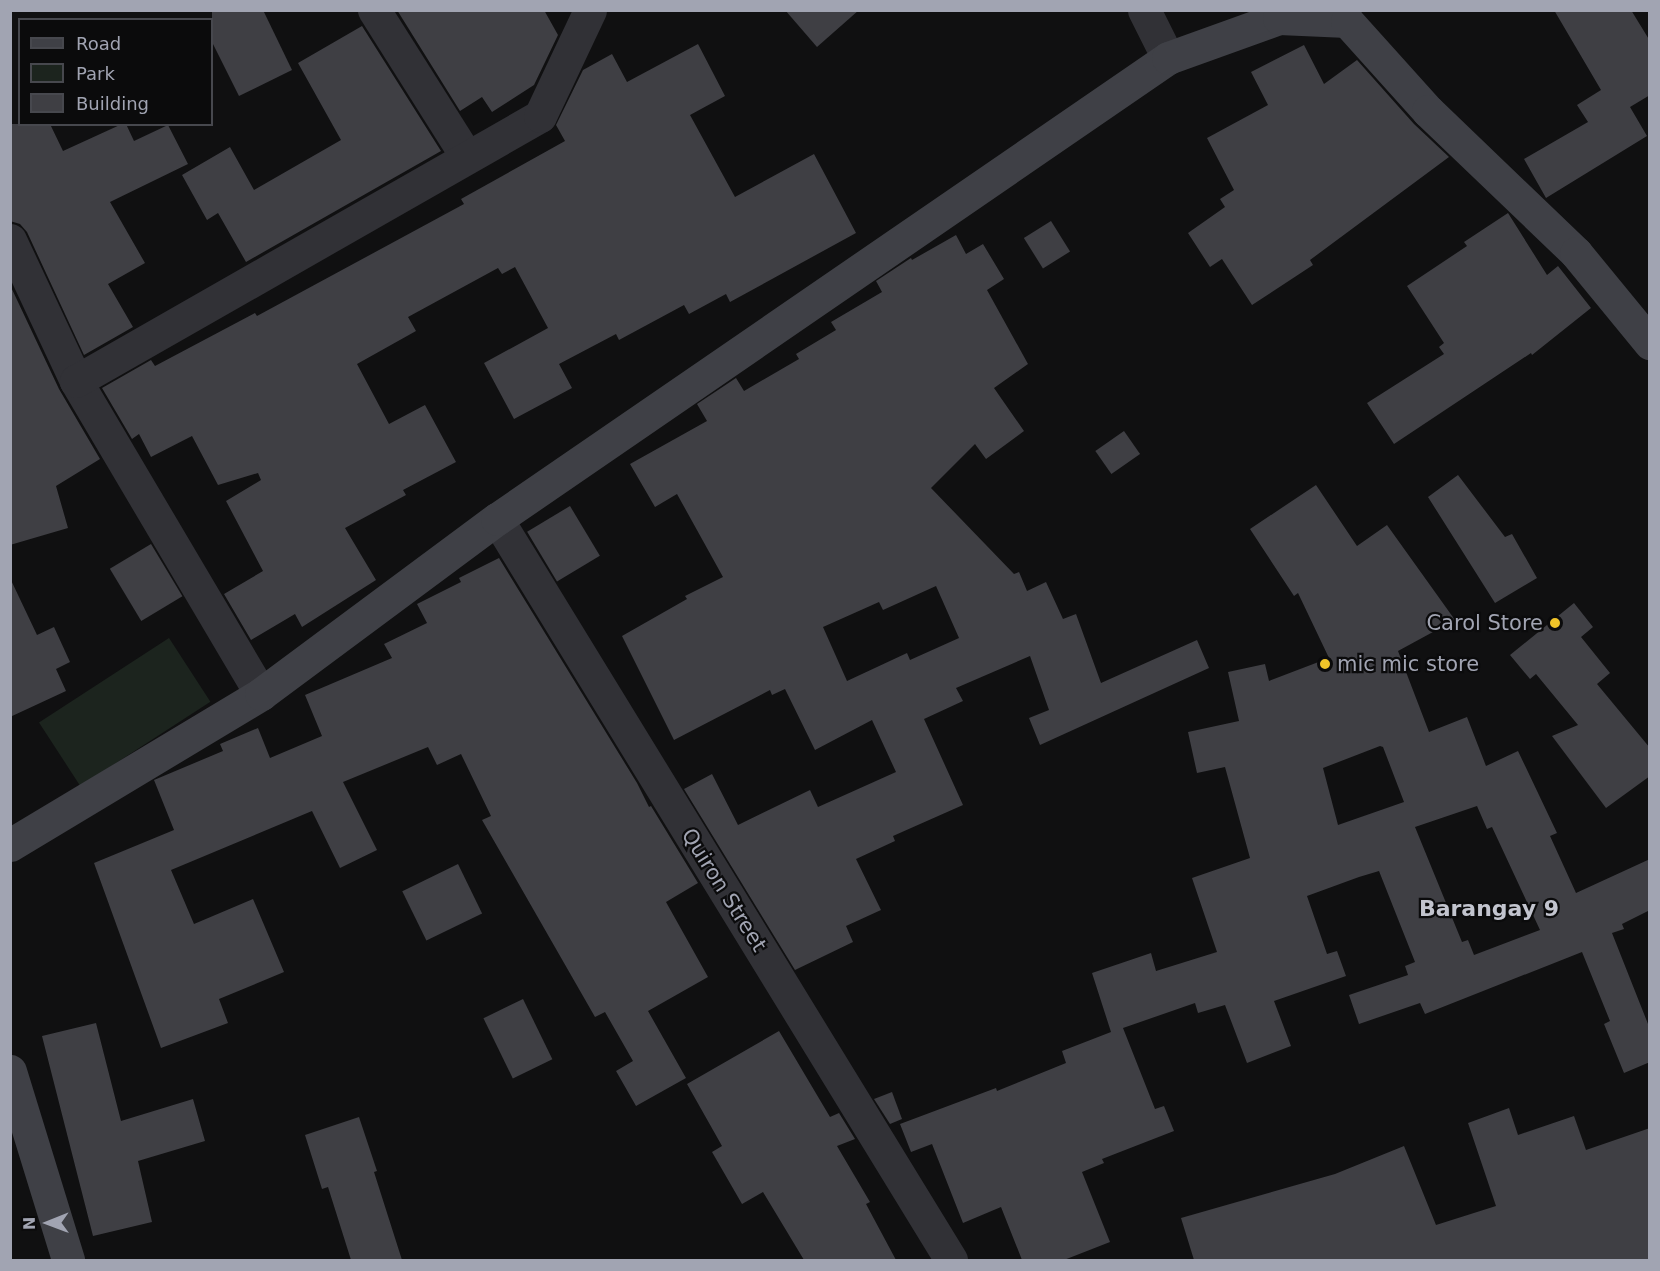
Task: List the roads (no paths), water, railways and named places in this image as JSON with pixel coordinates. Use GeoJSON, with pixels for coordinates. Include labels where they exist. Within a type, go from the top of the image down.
{"type":"FeatureCollection","features":[{"type":"Feature","properties":{"kind":"street"},"geometry":{"type":"LineString","coordinates":[[374,10],[467,157]]}},
{"type":"Feature","properties":{"kind":"street"},"geometry":{"type":"LineString","coordinates":[[76,381],[540,116],[590,10]]}},
{"type":"Feature","properties":{"kind":"street"},"geometry":{"type":"LineString","coordinates":[[1144,10],[1168,58]]}},
{"type":"Feature","properties":{"kind":"street"},"geometry":{"type":"LineString","coordinates":[[10,845],[261,694],[497,519],[1168,58],[1279,18],[1347,21],[1428,111],[1576,253],[1650,343]]}},
{"type":"Feature","properties":{"kind":"street"},"geometry":{"type":"LineString","coordinates":[[10,240],[76,381],[261,694]]}},
{"type":"Feature","properties":{"kind":"street","name":"Quiron Street"},"geometry":{"type":"LineString","coordinates":[[497,519],[951,1260]]}},
{"type":"Feature","properties":{"kind":"street"},"geometry":{"type":"LineString","coordinates":[[10,1071],[68,1260]]}},
{"type":"Feature","properties":{"kind":"place","name":"Carol Store"},"geometry":{"type":"Point","coordinates":[1555,623]}},
{"type":"Feature","properties":{"kind":"place","name":"mic mic store"},"geometry":{"type":"Point","coordinates":[1325,664]}},
{"type":"Feature","properties":{"kind":"district","name":"Barangay 9"},"geometry":{"type":"Point","coordinates":[1489,909]}}]}
